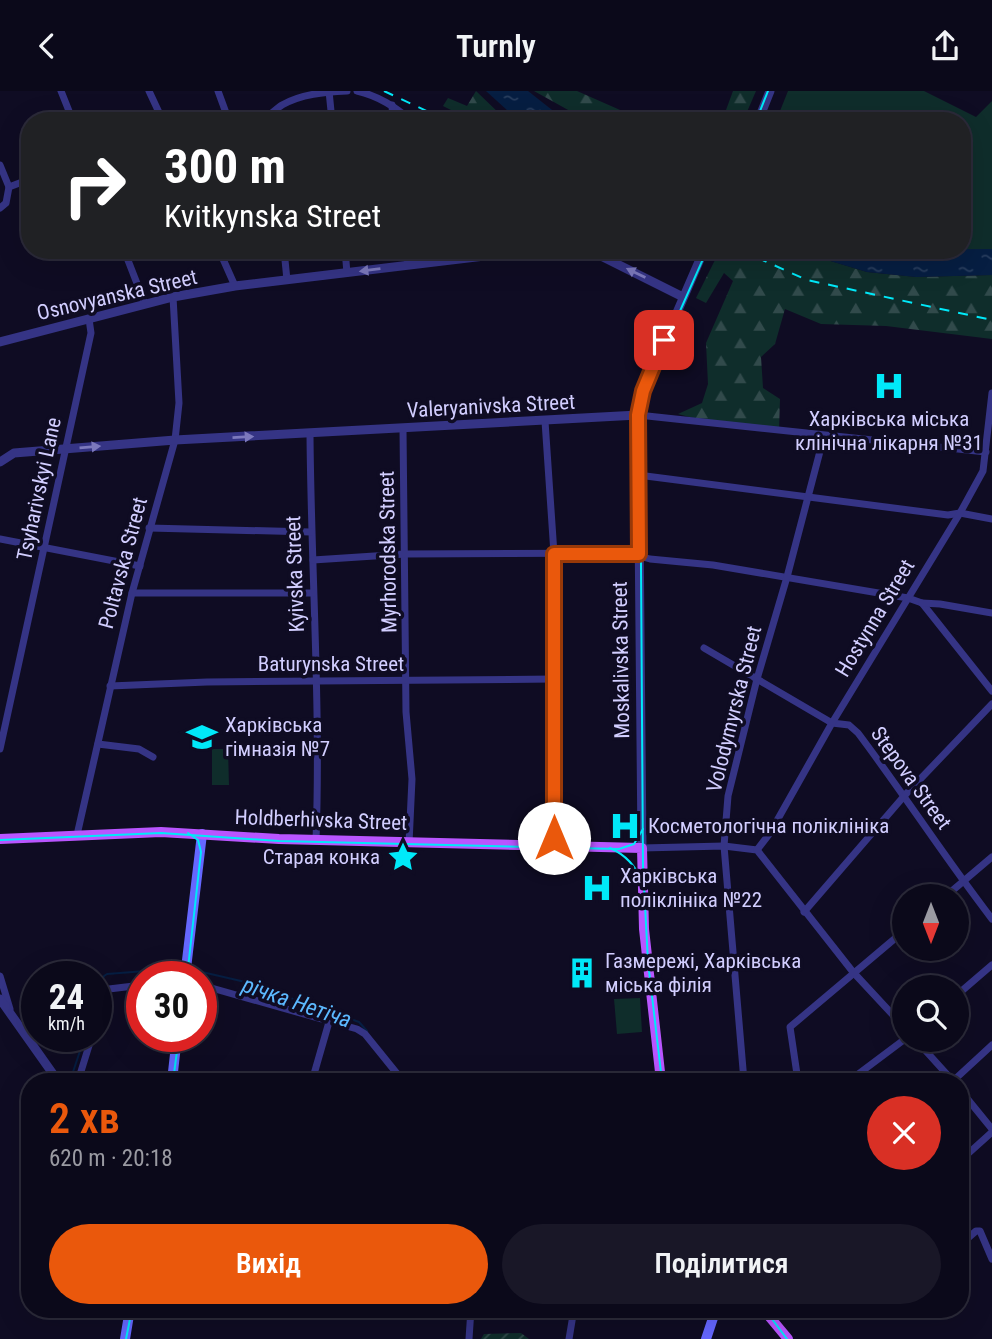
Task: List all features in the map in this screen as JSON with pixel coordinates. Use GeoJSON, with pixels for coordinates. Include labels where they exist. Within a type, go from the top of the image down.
{"type":"FeatureCollection","features":[{"type":"Feature","properties":{"kind":"main road","name":"Holdberhivska Street"},"geometry":{"type":"LineString","coordinates":[[0,839],[161,832],[316,840],[642,848]]}},
{"type":"Feature","properties":{"kind":"main road"},"geometry":{"type":"LineString","coordinates":[[188,961],[202,834]]}},
{"type":"Feature","properties":{"kind":"main road","name":"Moskalivska Street"},"geometry":{"type":"LineString","coordinates":[[642,848],[645,940],[660,1073]]}},
{"type":"Feature","properties":{"kind":"main road"},"geometry":{"type":"LineString","coordinates":[[173,1073],[175,1052]]}},
{"type":"Feature","properties":{"kind":"main road"},"geometry":{"type":"LineString","coordinates":[[125,1339],[128,1318]]}},
{"type":"Feature","properties":{"kind":"main road"},"geometry":{"type":"LineString","coordinates":[[706,1339],[713,1318]]}},
{"type":"Feature","properties":{"kind":"main road"},"geometry":{"type":"LineString","coordinates":[[771,1318],[788,1339]]}},
{"type":"Feature","properties":{"kind":"street"},"geometry":{"type":"LineString","coordinates":[[61,91],[69,112]]}},
{"type":"Feature","properties":{"kind":"street"},"geometry":{"type":"LineString","coordinates":[[149,91],[159,112]]}},
{"type":"Feature","properties":{"kind":"street"},"geometry":{"type":"LineString","coordinates":[[218,91],[226,112]]}},
{"type":"Feature","properties":{"kind":"street"},"geometry":{"type":"LineString","coordinates":[[274,112],[283,105],[305,96],[329,91],[347,91]]}},
{"type":"Feature","properties":{"kind":"street"},"geometry":{"type":"LineString","coordinates":[[329,91],[331,112]]}},
{"type":"Feature","properties":{"kind":"street"},"geometry":{"type":"LineString","coordinates":[[357,91],[372,94],[401,112]]}},
{"type":"Feature","properties":{"kind":"street"},"geometry":{"type":"LineString","coordinates":[[762,112],[770,91]]}},
{"type":"Feature","properties":{"kind":"street"},"geometry":{"type":"LineString","coordinates":[[392,105],[392,112]]}},
{"type":"Feature","properties":{"kind":"street"},"geometry":{"type":"LineString","coordinates":[[0,165],[9,187],[6,203],[0,208]]}},
{"type":"Feature","properties":{"kind":"street"},"geometry":{"type":"LineString","coordinates":[[9,187],[21,182]]}},
{"type":"Feature","properties":{"kind":"street"},"geometry":{"type":"LineString","coordinates":[[128,259],[145,304]]}},
{"type":"Feature","properties":{"kind":"street"},"geometry":{"type":"LineString","coordinates":[[223,259],[234,286]]}},
{"type":"Feature","properties":{"kind":"street"},"geometry":{"type":"LineString","coordinates":[[285,259],[287,280]]}},
{"type":"Feature","properties":{"kind":"street"},"geometry":{"type":"LineString","coordinates":[[346,259],[347,273]]}},
{"type":"Feature","properties":{"kind":"street"},"geometry":{"type":"LineString","coordinates":[[408,259],[408,265]]}},
{"type":"Feature","properties":{"kind":"street","name":"Osnovyanska Street"},"geometry":{"type":"LineString","coordinates":[[0,342],[173,297],[234,286],[460,259]]}},
{"type":"Feature","properties":{"kind":"street"},"geometry":{"type":"LineString","coordinates":[[607,259],[683,297]]}},
{"type":"Feature","properties":{"kind":"street","name":"Moskalivska Street"},"geometry":{"type":"LineString","coordinates":[[642,848],[638,415],[643,391],[700,259]]}},
{"type":"Feature","properties":{"kind":"street","name":"Poltavska Street"},"geometry":{"type":"LineString","coordinates":[[77,835],[132,593],[175,440],[179,403],[173,297]]}},
{"type":"Feature","properties":{"kind":"street","name":"Tsyharivskyi Lane"},"geometry":{"type":"LineString","coordinates":[[0,748],[91,333],[89,319]]}},
{"type":"Feature","properties":{"kind":"street","name":"Hostynna Street"},"geometry":{"type":"LineString","coordinates":[[757,851],[983,471],[992,393]]}},
{"type":"Feature","properties":{"kind":"street","name":"Valeryanivska Street"},"geometry":{"type":"LineString","coordinates":[[0,461],[14,453],[175,440],[638,415],[986,452]]}},
{"type":"Feature","properties":{"kind":"street"},"geometry":{"type":"LineString","coordinates":[[545,421],[554,554],[554,845]]}},
{"type":"Feature","properties":{"kind":"street","name":"Myrhorodska Street"},"geometry":{"type":"LineString","coordinates":[[403,429],[406,712],[413,804],[409,843]]}},
{"type":"Feature","properties":{"kind":"street","name":"Kyivska Street"},"geometry":{"type":"LineString","coordinates":[[310,434],[316,683],[316,840]]}},
{"type":"Feature","properties":{"kind":"street","name":"Volodymyrska Street"},"geometry":{"type":"LineString","coordinates":[[743,1073],[724,846],[728,796],[757,679],[788,577],[824,436]]}},
{"type":"Feature","properties":{"kind":"street"},"geometry":{"type":"LineString","coordinates":[[638,475],[992,519]]}},
{"type":"Feature","properties":{"kind":"street"},"geometry":{"type":"LineString","coordinates":[[149,528],[311,531]]}},
{"type":"Feature","properties":{"kind":"street"},"geometry":{"type":"LineString","coordinates":[[0,539],[139,566]]}},
{"type":"Feature","properties":{"kind":"street"},"geometry":{"type":"LineString","coordinates":[[313,560],[405,554],[639,554],[650,559],[713,565],[992,613]]}},
{"type":"Feature","properties":{"kind":"street"},"geometry":{"type":"LineString","coordinates":[[132,593],[313,593]]}},
{"type":"Feature","properties":{"kind":"street"},"geometry":{"type":"LineString","coordinates":[[922,603],[992,691]]}},
{"type":"Feature","properties":{"kind":"street","name":"Stepova Street"},"geometry":{"type":"LineString","coordinates":[[704,648],[832,723],[849,725],[858,733],[992,919]]}},
{"type":"Feature","properties":{"kind":"street","name":"Baturynska Street"},"geometry":{"type":"LineString","coordinates":[[110,686],[207,682],[554,680]]}},
{"type":"Feature","properties":{"kind":"street"},"geometry":{"type":"LineString","coordinates":[[804,912],[905,795],[992,704]]}},
{"type":"Feature","properties":{"kind":"street"},"geometry":{"type":"LineString","coordinates":[[98,744],[139,749],[153,757]]}},
{"type":"Feature","properties":{"kind":"street"},"geometry":{"type":"LineString","coordinates":[[642,848],[724,846],[757,851],[853,972],[892,1014]]}},
{"type":"Feature","properties":{"kind":"street"},"geometry":{"type":"LineString","coordinates":[[961,884],[992,857]]}},
{"type":"Feature","properties":{"kind":"street"},"geometry":{"type":"LineString","coordinates":[[797,1073],[789,1032],[792,1023],[892,940]]}},
{"type":"Feature","properties":{"kind":"street"},"geometry":{"type":"LineString","coordinates":[[969,985],[992,965]]}},
{"type":"Feature","properties":{"kind":"street"},"geometry":{"type":"LineString","coordinates":[[0,976],[12,1016]]}},
{"type":"Feature","properties":{"kind":"street"},"geometry":{"type":"LineString","coordinates":[[217,990],[348,1026],[365,1034],[397,1073]]}},
{"type":"Feature","properties":{"kind":"street"},"geometry":{"type":"LineString","coordinates":[[0,999],[52,1073]]}},
{"type":"Feature","properties":{"kind":"street"},"geometry":{"type":"LineString","coordinates":[[314,1073],[328,1022]]}},
{"type":"Feature","properties":{"kind":"street"},"geometry":{"type":"LineString","coordinates":[[962,1073],[992,1045]]}},
{"type":"Feature","properties":{"kind":"street"},"geometry":{"type":"LineString","coordinates":[[860,1073],[892,1049]]}},
{"type":"Feature","properties":{"kind":"street"},"geometry":{"type":"LineString","coordinates":[[80,1073],[87,1052]]}},
{"type":"Feature","properties":{"kind":"street"},"geometry":{"type":"LineString","coordinates":[[927,1052],[946,1073]]}},
{"type":"Feature","properties":{"kind":"street"},"geometry":{"type":"LineString","coordinates":[[969,1101],[992,1131],[969,1153]]}},
{"type":"Feature","properties":{"kind":"street"},"geometry":{"type":"LineString","coordinates":[[969,1236],[980,1231],[992,1259]]}},
{"type":"Feature","properties":{"kind":"street"},"geometry":{"type":"LineString","coordinates":[[469,1339],[470,1318]]}},
{"type":"Feature","properties":{"kind":"street"},"geometry":{"type":"LineString","coordinates":[[569,1339],[572,1318]]}},
{"type":"Feature","properties":{"kind":"green space"},"geometry":{"type":"Polygon","coordinates":[[[476,91],[498,112],[455,112],[443,106],[448,98],[467,106],[476,91]]]}},
{"type":"Feature","properties":{"kind":"green space"},"geometry":{"type":"Polygon","coordinates":[[[534,91],[577,91],[625,112],[572,112],[534,91]]]}},
{"type":"Feature","properties":{"kind":"green space"},"geometry":{"type":"Polygon","coordinates":[[[733,91],[756,91],[747,112],[725,112],[733,91]]]}},
{"type":"Feature","properties":{"kind":"green space"},"geometry":{"type":"Polygon","coordinates":[[[788,91],[924,91],[966,112],[780,112],[788,91]]]}},
{"type":"Feature","properties":{"kind":"green space"},"geometry":{"type":"Polygon","coordinates":[[[992,101],[992,249],[971,250],[971,114],[976,117],[992,101]]]}},
{"type":"Feature","properties":{"kind":"green space"},"geometry":{"type":"Polygon","coordinates":[[[716,259],[824,259],[867,272],[916,277],[992,275],[992,339],[886,326],[821,324],[785,309],[775,344],[761,357],[763,388],[780,399],[779,431],[708,422],[678,414],[702,403],[708,384],[706,343],[733,281],[724,273],[706,303],[696,298],[716,259]]]}},
{"type":"Feature","properties":{"kind":"green space"},"geometry":{"type":"Polygon","coordinates":[[[212,749],[228,749],[229,785],[212,785],[212,749]]]}},
{"type":"Feature","properties":{"kind":"green space"},"geometry":{"type":"Polygon","coordinates":[[[640,998],[642,1032],[617,1034],[614,999],[640,998]]]}},
{"type":"Feature","properties":{"kind":"green space"},"geometry":{"type":"Polygon","coordinates":[[[521,1333],[529,1339],[481,1339],[484,1334],[521,1333]]]}},
{"type":"Feature","properties":{"kind":"water"},"geometry":{"type":"Polygon","coordinates":[[[486,91],[528,91],[555,112],[509,112],[486,91]]]}},
{"type":"Feature","properties":{"kind":"water"},"geometry":{"type":"Polygon","coordinates":[[[971,249],[992,249],[992,275],[916,277],[867,272],[824,259],[971,259],[971,249]]]}},
{"type":"Feature","properties":{"kind":"waterway","name":"річка Нетіча"},"geometry":{"type":"LineString","coordinates":[[112,974],[126,973]]}},
{"type":"Feature","properties":{"kind":"waterway","name":"річка Нетіча"},"geometry":{"type":"LineString","coordinates":[[217,975],[241,981],[359,1022],[367,1031]]}},
{"type":"Feature","properties":{"kind":"waterway","name":"річка Нетіча"},"geometry":{"type":"LineString","coordinates":[[73,1073],[80,1052]]}},
{"type":"Feature","properties":{"kind":"tram line"},"geometry":{"type":"LineString","coordinates":[[760,112],[768,91]]}},
{"type":"Feature","properties":{"kind":"tram line"},"geometry":{"type":"LineString","coordinates":[[661,1073],[648,962],[643,867],[640,415],[645,390],[703,259]]}},
{"type":"Feature","properties":{"kind":"tram line"},"geometry":{"type":"LineString","coordinates":[[0,840],[161,833],[279,841],[619,849],[634,844],[643,829]]}},
{"type":"Feature","properties":{"kind":"tram line"},"geometry":{"type":"LineString","coordinates":[[188,833],[198,840],[201,852],[189,961]]}},
{"type":"Feature","properties":{"kind":"tram line"},"geometry":{"type":"LineString","coordinates":[[610,848],[630,862],[642,882]]}},
{"type":"Feature","properties":{"kind":"tram line"},"geometry":{"type":"LineString","coordinates":[[174,1073],[177,1052]]}},
{"type":"Feature","properties":{"kind":"tram line"},"geometry":{"type":"LineString","coordinates":[[126,1339],[130,1318]]}},
{"type":"Feature","properties":{"kind":"tram line"},"geometry":{"type":"LineString","coordinates":[[771,1318],[787,1339]]}},
{"type":"Feature","properties":{"kind":"railway"},"geometry":{"type":"LineString","coordinates":[[384,91],[429,112]]}},
{"type":"Feature","properties":{"kind":"railway"},"geometry":{"type":"LineString","coordinates":[[760,259],[807,280],[992,320]]}},
{"type":"Feature","properties":{"kind":"place","name":"Харківська міська клінічна лікарня №31"},"geometry":{"type":"Point","coordinates":[889,386]}},
{"type":"Feature","properties":{"kind":"place","name":"Харківська гімназія №7"},"geometry":{"type":"Point","coordinates":[202,737]}},
{"type":"Feature","properties":{"kind":"place","name":"Косметологічна поліклініка"},"geometry":{"type":"Point","coordinates":[625,826]}},
{"type":"Feature","properties":{"kind":"place","name":"Старая конка"},"geometry":{"type":"Point","coordinates":[403,857]}},
{"type":"Feature","properties":{"kind":"place","name":"Харківська поліклініка №22"},"geometry":{"type":"Point","coordinates":[597,888]}},
{"type":"Feature","properties":{"kind":"place","name":"Газмережі, Харківська міська філія"},"geometry":{"type":"Point","coordinates":[582,973]}},
{"type":"Feature","properties":{"kind":"route"},"geometry":{"type":"LineString","coordinates":[[554,838],[554,554],[639,554],[638,415],[643,391],[664,340]]}}]}
